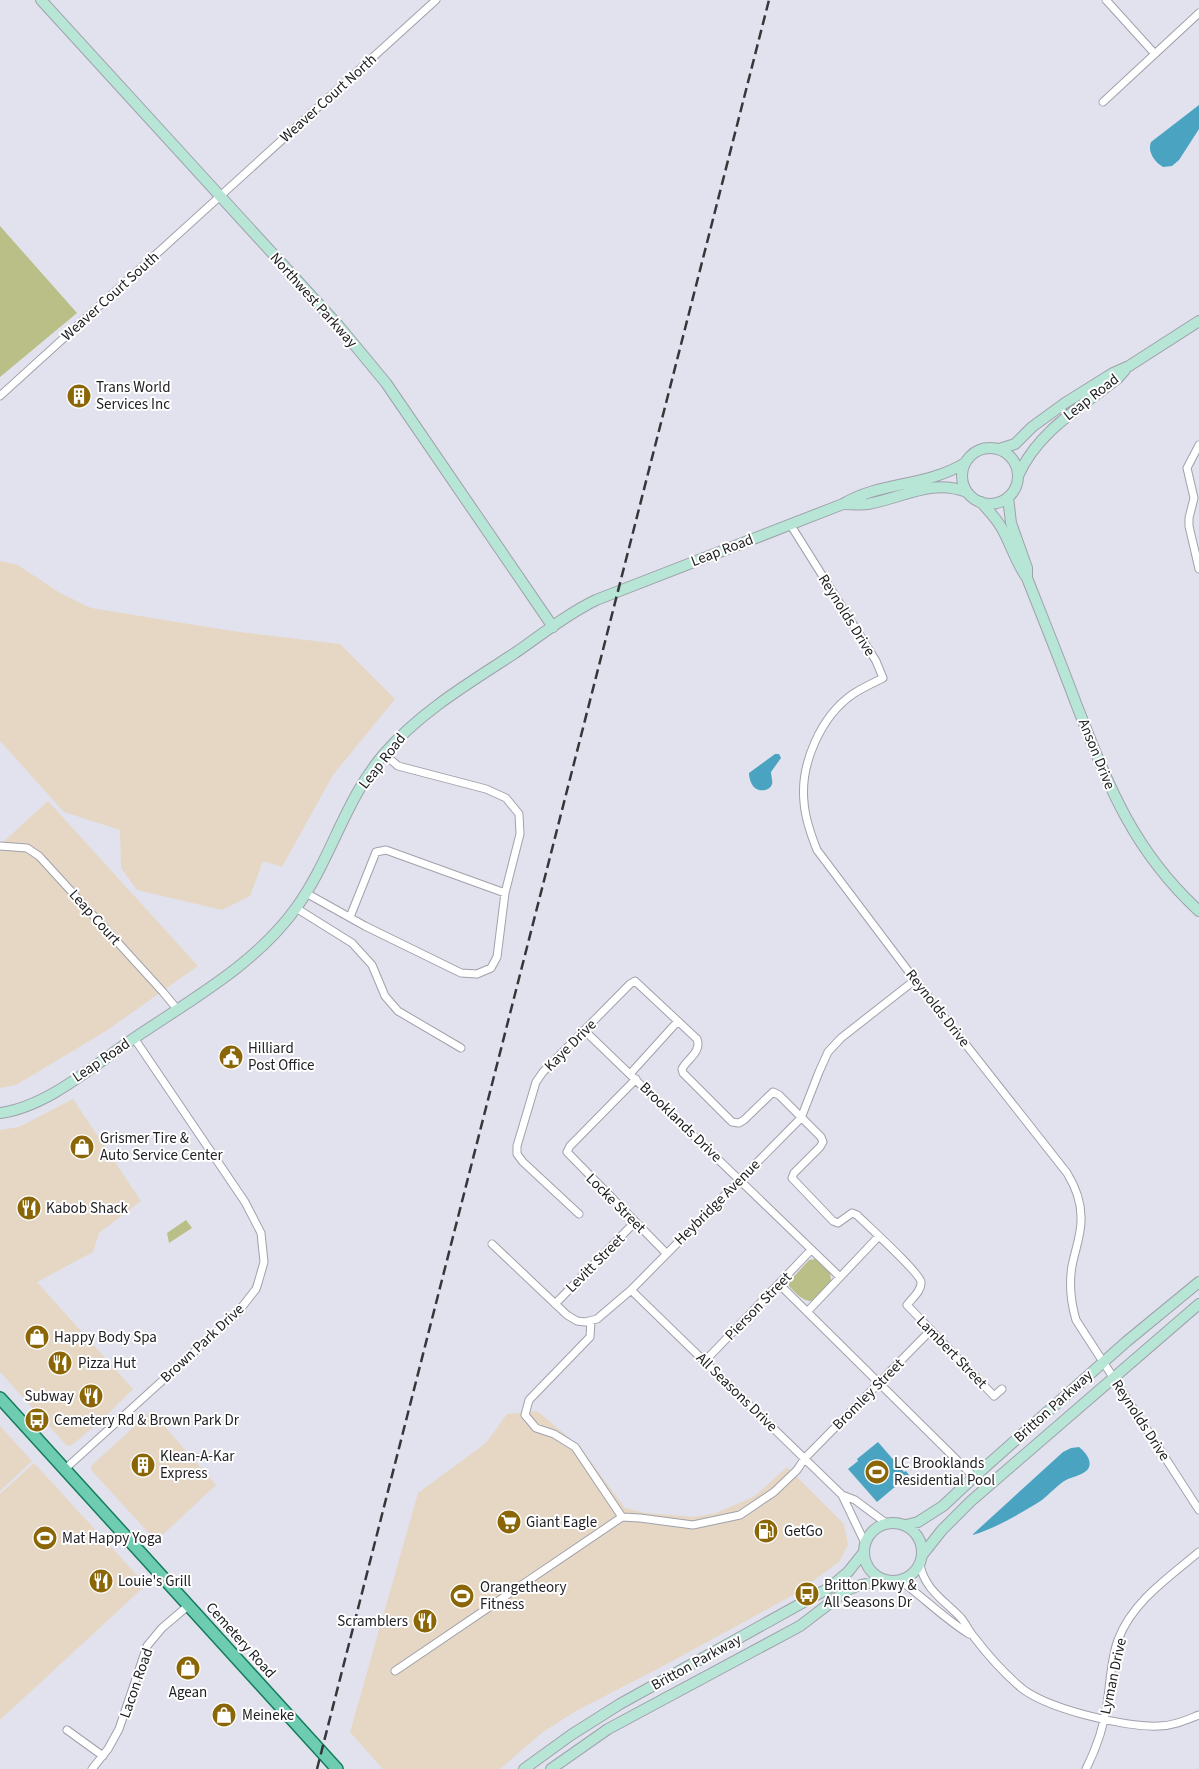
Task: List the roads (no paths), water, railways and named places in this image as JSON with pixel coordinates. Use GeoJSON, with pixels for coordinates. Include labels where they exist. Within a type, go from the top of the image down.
{"type":"FeatureCollection","features":[{"type":"Feature","properties":{"kind":"main road","name":"Cemetery Road"},"geometry":{"type":"LineString","coordinates":[[0,1398],[337,1769]]}},
{"type":"Feature","properties":{"kind":"street","name":"Northwest Parkway"},"geometry":{"type":"LineString","coordinates":[[41,0],[338,325],[386,383],[553,627]]}},
{"type":"Feature","properties":{"kind":"street","name":"Weaver Court North"},"geometry":{"type":"LineString","coordinates":[[220,196],[436,0]]}},
{"type":"Feature","properties":{"kind":"street"},"geometry":{"type":"LineString","coordinates":[[1106,0],[1155,54]]}},
{"type":"Feature","properties":{"kind":"street"},"geometry":{"type":"LineString","coordinates":[[1103,102],[1199,13]]}},
{"type":"Feature","properties":{"kind":"street","name":"Weaver Court South"},"geometry":{"type":"LineString","coordinates":[[0,396],[220,196]]}},
{"type":"Feature","properties":{"kind":"street","name":"Leap Road"},"geometry":{"type":"LineString","coordinates":[[999,449],[1015,444],[1039,422],[1065,403],[1113,373],[1129,366],[1199,320]]}},
{"type":"Feature","properties":{"kind":"street","name":"Leap Road"},"geometry":{"type":"LineString","coordinates":[[1018,477],[1024,462],[1046,434],[1118,378],[1129,366]]}},
{"type":"Feature","properties":{"kind":"street"},"geometry":{"type":"LineString","coordinates":[[1199,445],[1187,468],[1193,492],[1193,505],[1189,518],[1197,548],[1199,569]]}},
{"type":"Feature","properties":{"kind":"street"},"geometry":{"type":"LineString","coordinates":[[999,449],[1007,453],[1017,468],[1018,477],[1013,492],[1008,498],[995,504],[981,502],[967,492],[962,478],[965,463],[969,457],[979,450],[999,449]]}},
{"type":"Feature","properties":{"kind":"street","name":"Leap Road"},"geometry":{"type":"LineString","coordinates":[[0,1113],[29,1106],[44,1098],[220,980],[251,956],[284,923],[306,893],[317,875],[358,790],[384,754],[410,727],[427,713],[553,627],[596,600],[843,504],[860,494],[943,475],[965,463]]}},
{"type":"Feature","properties":{"kind":"street","name":"Leap Road"},"geometry":{"type":"LineString","coordinates":[[843,504],[867,504],[939,486],[958,488],[967,492]]}},
{"type":"Feature","properties":{"kind":"street","name":"Anson Drive"},"geometry":{"type":"LineString","coordinates":[[1008,498],[1011,523],[1027,568],[1027,578]]}},
{"type":"Feature","properties":{"kind":"street","name":"Anson Drive"},"geometry":{"type":"LineString","coordinates":[[981,502],[1001,526],[1019,567],[1027,578],[1097,757],[1120,809],[1152,860],[1181,894],[1199,911]]}},
{"type":"Feature","properties":{"kind":"street","name":"Reynolds Drive"},"geometry":{"type":"LineString","coordinates":[[790,524],[876,662],[883,678],[852,694],[826,723],[817,740],[805,776],[803,795],[810,832],[817,850],[915,980],[1062,1166],[1073,1183],[1081,1217],[1080,1233],[1072,1268],[1072,1300],[1076,1320],[1199,1510]]}},
{"type":"Feature","properties":{"kind":"street"},"geometry":{"type":"LineString","coordinates":[[306,893],[461,973],[476,974],[492,968],[497,956],[505,893],[520,834],[519,814],[506,798],[486,789],[398,766],[384,754]]}},
{"type":"Feature","properties":{"kind":"street","name":"Leap Court"},"geometry":{"type":"LineString","coordinates":[[0,846],[27,848],[39,856],[177,1009]]}},
{"type":"Feature","properties":{"kind":"street"},"geometry":{"type":"LineString","coordinates":[[350,917],[376,852],[386,850],[505,893]]}},
{"type":"Feature","properties":{"kind":"street"},"geometry":{"type":"LineString","coordinates":[[296,908],[352,943],[372,965],[385,996],[398,1012],[461,1048]]}},
{"type":"Feature","properties":{"kind":"street","name":"Heybridge Avenue"},"geometry":{"type":"LineString","coordinates":[[591,1321],[602,1316],[631,1290],[801,1118],[828,1052],[841,1038],[915,980]]}},
{"type":"Feature","properties":{"kind":"street","name":"Lambert Street"},"geometry":{"type":"LineString","coordinates":[[635,982],[697,1039],[699,1044],[698,1050],[684,1064],[683,1073],[732,1122],[738,1124],[744,1120],[773,1092],[779,1095],[821,1136],[823,1142],[820,1147],[794,1173],[792,1178],[833,1221],[838,1223],[852,1213],[857,1215],[879,1236],[920,1279],[920,1289],[907,1305],[994,1396],[1002,1389]]}},
{"type":"Feature","properties":{"kind":"street","name":"Kaye Drive"},"geometry":{"type":"LineString","coordinates":[[579,1214],[523,1162],[517,1154],[517,1146],[536,1082],[543,1072],[630,984],[635,982]]}},
{"type":"Feature","properties":{"kind":"street"},"geometry":{"type":"LineString","coordinates":[[630,1074],[678,1021]]}},
{"type":"Feature","properties":{"kind":"street","name":"Brooklands Drive"},"geometry":{"type":"LineString","coordinates":[[585,1031],[840,1277]]}},
{"type":"Feature","properties":{"kind":"street","name":"Brown Park Drive"},"geometry":{"type":"LineString","coordinates":[[65,1469],[238,1312],[256,1289],[264,1262],[261,1233],[245,1202],[134,1038]]}},
{"type":"Feature","properties":{"kind":"street","name":"Locke Street"},"geometry":{"type":"LineString","coordinates":[[636,1079],[570,1146],[567,1152],[666,1253]]}},
{"type":"Feature","properties":{"kind":"street","name":"Levitt Street"},"geometry":{"type":"LineString","coordinates":[[555,1304],[635,1222]]}},
{"type":"Feature","properties":{"kind":"street"},"geometry":{"type":"LineString","coordinates":[[807,1312],[879,1236]]}},
{"type":"Feature","properties":{"kind":"street"},"geometry":{"type":"LineString","coordinates":[[395,1672],[622,1517],[576,1447],[554,1434],[536,1428],[525,1415],[529,1400],[590,1337],[591,1321],[577,1321],[567,1315],[492,1244]]}},
{"type":"Feature","properties":{"kind":"street","name":"Pierson Street"},"geometry":{"type":"LineString","coordinates":[[704,1361],[811,1250]]}},
{"type":"Feature","properties":{"kind":"street","name":"Britton Parkway"},"geometry":{"type":"LineString","coordinates":[[906,1525],[918,1522],[934,1513],[1103,1362],[1199,1282]]}},
{"type":"Feature","properties":{"kind":"street"},"geometry":{"type":"LineString","coordinates":[[779,1284],[974,1477]]}},
{"type":"Feature","properties":{"kind":"street","name":"All Seasons Drive"},"geometry":{"type":"LineString","coordinates":[[631,1290],[842,1495],[864,1547]]}},
{"type":"Feature","properties":{"kind":"street","name":"Britton Parkway"},"geometry":{"type":"LineString","coordinates":[[923,1554],[942,1530],[971,1501],[1199,1304]]}},
{"type":"Feature","properties":{"kind":"street","name":"Bromley Street"},"geometry":{"type":"LineString","coordinates":[[622,1517],[693,1525],[740,1515],[774,1492],[797,1470],[805,1458],[931,1330]]}},
{"type":"Feature","properties":{"kind":"street","name":"All Seasons Drive"},"geometry":{"type":"LineString","coordinates":[[842,1495],[855,1500],[886,1523]]}},
{"type":"Feature","properties":{"kind":"street"},"geometry":{"type":"LineString","coordinates":[[886,1523],[896,1523],[906,1525],[917,1534],[923,1554],[920,1565],[915,1572],[900,1581],[891,1582],[882,1580],[869,1569],[865,1561],[864,1547],[870,1534],[877,1527],[886,1523]]}},
{"type":"Feature","properties":{"kind":"street","name":"Britton Parkway"},"geometry":{"type":"LineString","coordinates":[[530,1767],[571,1735],[620,1704],[830,1588],[848,1572],[864,1547]]}},
{"type":"Feature","properties":{"kind":"street","name":"Lyman Drive"},"geometry":{"type":"LineString","coordinates":[[1086,1769],[1104,1719],[1117,1642],[1123,1628],[1138,1606],[1152,1591],[1199,1552]]}},
{"type":"Feature","properties":{"kind":"street"},"geometry":{"type":"LineString","coordinates":[[920,1565],[927,1586],[961,1619],[972,1636],[1019,1686],[1032,1696],[1046,1703],[1104,1719],[1158,1727],[1173,1725],[1199,1715]]}},
{"type":"Feature","properties":{"kind":"street","name":"Britton Parkway"},"geometry":{"type":"LineString","coordinates":[[550,1769],[608,1729],[800,1626],[847,1590],[882,1580]]}},
{"type":"Feature","properties":{"kind":"street"},"geometry":{"type":"LineString","coordinates":[[900,1581],[919,1594],[955,1625],[972,1636]]}},
{"type":"Feature","properties":{"kind":"street","name":"Lacon Road"},"geometry":{"type":"LineString","coordinates":[[92,1769],[103,1756],[120,1729],[147,1646],[162,1628],[189,1605]]}},
{"type":"Feature","properties":{"kind":"street"},"geometry":{"type":"LineString","coordinates":[[67,1730],[103,1756]]}},
{"type":"Feature","properties":{"kind":"water"},"geometry":{"type":"Polygon","coordinates":[[[1199,105],[1199,129],[1179,160],[1172,166],[1163,167],[1153,156],[1150,149],[1151,142],[1199,105]]]}},
{"type":"Feature","properties":{"kind":"water"},"geometry":{"type":"Polygon","coordinates":[[[775,754],[779,754],[781,758],[771,772],[772,784],[765,790],[759,790],[751,783],[749,773],[775,754]]]}},
{"type":"Feature","properties":{"kind":"water","name":"LC Brooklands Residential Pool"},"geometry":{"type":"Polygon","coordinates":[[[878,1442],[904,1472],[906,1471],[909,1475],[877,1502],[848,1469],[878,1442]]]}},
{"type":"Feature","properties":{"kind":"water"},"geometry":{"type":"Polygon","coordinates":[[[1079,1447],[1085,1453],[1090,1464],[1085,1472],[1066,1480],[1042,1500],[1017,1515],[972,1535],[1063,1452],[1079,1447]]]}},
{"type":"Feature","properties":{"kind":"railway"},"geometry":{"type":"LineString","coordinates":[[317,1769],[769,0]]}},
{"type":"Feature","properties":{"kind":"place","name":"Trans World Services Inc"},"geometry":{"type":"Point","coordinates":[79,396]}},
{"type":"Feature","properties":{"kind":"place","name":"Hilliard Post Office"},"geometry":{"type":"Point","coordinates":[231,1057]}},
{"type":"Feature","properties":{"kind":"place","name":"Grismer Tire & Auto Service Center"},"geometry":{"type":"Point","coordinates":[82,1147]}},
{"type":"Feature","properties":{"kind":"place","name":"Kabob Shack"},"geometry":{"type":"Point","coordinates":[29,1208]}},
{"type":"Feature","properties":{"kind":"place","name":"Happy Body Spa"},"geometry":{"type":"Point","coordinates":[37,1337]}},
{"type":"Feature","properties":{"kind":"place","name":"Pizza Hut"},"geometry":{"type":"Point","coordinates":[60,1363]}},
{"type":"Feature","properties":{"kind":"place","name":"Subway"},"geometry":{"type":"Point","coordinates":[91,1396]}},
{"type":"Feature","properties":{"kind":"place","name":"Cemetery Rd & Brown Park Dr"},"geometry":{"type":"Point","coordinates":[37,1420]}},
{"type":"Feature","properties":{"kind":"place","name":"Klean-A-Kar Express"},"geometry":{"type":"Point","coordinates":[143,1465]}},
{"type":"Feature","properties":{"kind":"place","name":"LC Brooklands Residential Pool"},"geometry":{"type":"Point","coordinates":[877,1472]}},
{"type":"Feature","properties":{"kind":"place","name":"Giant Eagle"},"geometry":{"type":"Point","coordinates":[509,1522]}},
{"type":"Feature","properties":{"kind":"place","name":"GetGo"},"geometry":{"type":"Point","coordinates":[766,1531]}},
{"type":"Feature","properties":{"kind":"place","name":"Mat Happy Yoga"},"geometry":{"type":"Point","coordinates":[45,1538]}},
{"type":"Feature","properties":{"kind":"place","name":"Louie's Grill"},"geometry":{"type":"Point","coordinates":[101,1581]}},
{"type":"Feature","properties":{"kind":"place","name":"Britton Pkwy & All Seasons Dr"},"geometry":{"type":"Point","coordinates":[807,1594]}},
{"type":"Feature","properties":{"kind":"place","name":"Orangetheory Fitness"},"geometry":{"type":"Point","coordinates":[462,1596]}},
{"type":"Feature","properties":{"kind":"place","name":"Scramblers"},"geometry":{"type":"Point","coordinates":[425,1621]}},
{"type":"Feature","properties":{"kind":"place","name":"Agean"},"geometry":{"type":"Point","coordinates":[188,1668]}},
{"type":"Feature","properties":{"kind":"place","name":"Meineke"},"geometry":{"type":"Point","coordinates":[224,1715]}}]}
